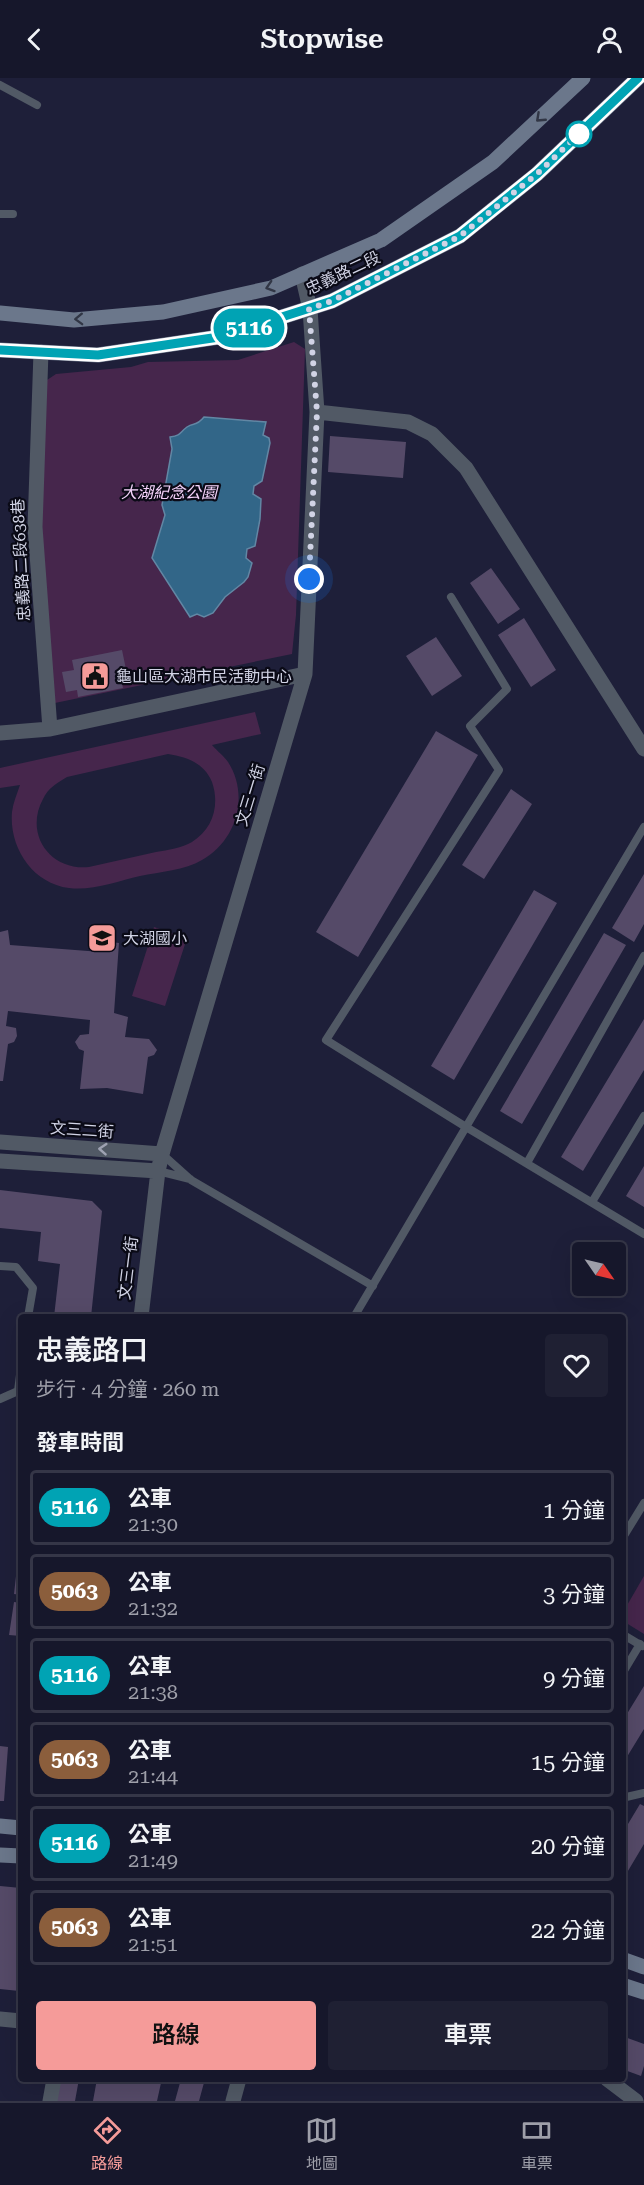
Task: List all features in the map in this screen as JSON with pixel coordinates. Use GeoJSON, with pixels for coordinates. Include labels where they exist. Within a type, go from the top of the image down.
{"type":"FeatureCollection","features":[{"type":"Feature","properties":{"kind":"street","name":"忠義路二段"},"geometry":{"type":"LineString","coordinates":[[0,314],[74,320],[163,312],[271,288],[381,240],[494,162],[582,78]]}},
{"type":"Feature","properties":{"kind":"street","name":"忠義路二段"},"geometry":{"type":"LineString","coordinates":[[0,350],[98,355],[219,337],[332,301],[460,236],[537,174],[638,78]]}},
{"type":"Feature","properties":{"kind":"street","name":"文三一街"},"geometry":{"type":"LineString","coordinates":[[141,1314],[162,1154],[305,674],[317,412],[309,309],[302,274]]}},
{"type":"Feature","properties":{"kind":"street","name":"忠義路二段638巷"},"geometry":{"type":"LineString","coordinates":[[41,352],[35,527],[50,729]]}},
{"type":"Feature","properties":{"kind":"street"},"geometry":{"type":"LineString","coordinates":[[317,412],[408,422],[432,434],[460,461],[644,749]]}},
{"type":"Feature","properties":{"kind":"street"},"geometry":{"type":"LineString","coordinates":[[0,733],[50,729],[305,674]]}},
{"type":"Feature","properties":{"kind":"street","name":"文三二街"},"geometry":{"type":"LineString","coordinates":[[0,1142],[162,1154]]}},
{"type":"Feature","properties":{"kind":"street"},"geometry":{"type":"LineString","coordinates":[[0,1161],[158,1171]]}},
{"type":"Feature","properties":{"kind":"street"},"geometry":{"type":"LineString","coordinates":[[0,1826],[18,1828]]}},
{"type":"Feature","properties":{"kind":"street"},"geometry":{"type":"LineString","coordinates":[[0,1855],[18,1856]]}},
{"type":"Feature","properties":{"kind":"street"},"geometry":{"type":"LineString","coordinates":[[626,1960],[644,1967]]}},
{"type":"Feature","properties":{"kind":"street"},"geometry":{"type":"LineString","coordinates":[[626,1986],[644,1992]]}},
{"type":"Feature","properties":{"kind":"street"},"geometry":{"type":"LineString","coordinates":[[0,2019],[18,2021]]}},
{"type":"Feature","properties":{"kind":"street"},"geometry":{"type":"LineString","coordinates":[[50,2101],[53,2082]]}},
{"type":"Feature","properties":{"kind":"street"},"geometry":{"type":"LineString","coordinates":[[233,2101],[238,2082]]}},
{"type":"Feature","properties":{"kind":"street"},"geometry":{"type":"LineString","coordinates":[[611,2082],[636,2101]]}},
{"type":"Feature","properties":{"kind":"lane"},"geometry":{"type":"LineString","coordinates":[[0,85],[37,105]]}},
{"type":"Feature","properties":{"kind":"lane"},"geometry":{"type":"LineString","coordinates":[[0,214],[13,214]]}},
{"type":"Feature","properties":{"kind":"lane"},"geometry":{"type":"LineString","coordinates":[[451,597],[507,689],[470,726],[499,770],[326,1040],[644,1234]]}},
{"type":"Feature","properties":{"kind":"lane"},"geometry":{"type":"LineString","coordinates":[[356,1314],[644,827]]}},
{"type":"Feature","properties":{"kind":"lane"},"geometry":{"type":"LineString","coordinates":[[527,1163],[644,956]]}},
{"type":"Feature","properties":{"kind":"lane"},"geometry":{"type":"LineString","coordinates":[[592,1202],[644,1116]]}},
{"type":"Feature","properties":{"kind":"lane"},"geometry":{"type":"LineString","coordinates":[[162,1154],[191,1180],[373,1286]]}},
{"type":"Feature","properties":{"kind":"lane"},"geometry":{"type":"LineString","coordinates":[[158,1171],[191,1180]]}},
{"type":"Feature","properties":{"kind":"lane"},"geometry":{"type":"LineString","coordinates":[[0,1266],[16,1267],[33,1288],[29,1314]]}},
{"type":"Feature","properties":{"kind":"lane"},"geometry":{"type":"LineString","coordinates":[[0,1400],[18,1391]]}},
{"type":"Feature","properties":{"kind":"lane"},"geometry":{"type":"LineString","coordinates":[[626,1532],[644,1503]]}},
{"type":"Feature","properties":{"kind":"lane"},"geometry":{"type":"LineString","coordinates":[[626,1636],[642,1646],[626,1668]]}},
{"type":"Feature","properties":{"kind":"lane"},"geometry":{"type":"LineString","coordinates":[[626,1797],[644,1792]]}},
{"type":"Feature","properties":{"kind":"green space","name":"大湖紀念公園"},"geometry":{"type":"Polygon","coordinates":[[[294,342],[305,349],[296,615],[292,654],[50,704],[37,466],[47,380],[56,374],[131,367],[148,362],[238,360],[294,342]]]}},
{"type":"Feature","properties":{"kind":"green space"},"geometry":{"type":"Polygon","coordinates":[[[255,712],[261,734],[212,745],[226,760],[235,775],[238,789],[236,817],[231,830],[214,852],[202,860],[180,868],[87,888],[78,889],[56,885],[34,871],[26,861],[14,838],[12,825],[13,809],[20,785],[0,788],[0,768],[255,712]],[[168,754],[67,777],[56,784],[45,795],[38,812],[39,837],[44,848],[63,863],[75,867],[89,867],[175,849],[192,842],[210,823],[215,808],[214,791],[209,775],[200,766],[168,754]]]}},
{"type":"Feature","properties":{"kind":"green space"},"geometry":{"type":"Polygon","coordinates":[[[154,927],[187,938],[165,1006],[132,996],[154,927]]]}},
{"type":"Feature","properties":{"kind":"green space"},"geometry":{"type":"Polygon","coordinates":[[[644,1576],[644,1634],[626,1623],[626,1607],[644,1576]]]}},
{"type":"Feature","properties":{"kind":"water"},"geometry":{"type":"Polygon","coordinates":[[[204,417],[266,422],[263,435],[269,438],[270,443],[262,481],[254,486],[253,494],[261,499],[260,519],[255,546],[247,549],[246,558],[252,563],[248,577],[225,597],[213,613],[204,617],[197,614],[190,617],[152,558],[165,515],[162,505],[172,449],[170,437],[179,435],[187,427],[204,417]]]}},
{"type":"Feature","properties":{"kind":"building"},"geometry":{"type":"Polygon","coordinates":[[[330,436],[406,442],[403,478],[328,472],[330,436]]]}},
{"type":"Feature","properties":{"kind":"building"},"geometry":{"type":"Polygon","coordinates":[[[491,568],[520,609],[498,624],[470,583],[491,568]]]}},
{"type":"Feature","properties":{"kind":"building"},"geometry":{"type":"Polygon","coordinates":[[[524,618],[556,670],[531,687],[498,635],[524,618]]]}},
{"type":"Feature","properties":{"kind":"building"},"geometry":{"type":"Polygon","coordinates":[[[436,637],[462,676],[432,696],[406,656],[436,637]]]}},
{"type":"Feature","properties":{"kind":"building","name":"龜山區大湖市民活動中心"},"geometry":{"type":"Polygon","coordinates":[[[122,650],[128,679],[121,680],[123,688],[78,697],[77,690],[66,692],[62,672],[74,670],[72,660],[122,650]]]}},
{"type":"Feature","properties":{"kind":"building"},"geometry":{"type":"Polygon","coordinates":[[[436,731],[478,755],[358,957],[316,932],[436,731]]]}},
{"type":"Feature","properties":{"kind":"building"},"geometry":{"type":"Polygon","coordinates":[[[511,789],[532,804],[484,879],[462,865],[511,789]]]}},
{"type":"Feature","properties":{"kind":"building"},"geometry":{"type":"Polygon","coordinates":[[[644,874],[644,924],[634,942],[612,928],[644,874]]]}},
{"type":"Feature","properties":{"kind":"building"},"geometry":{"type":"Polygon","coordinates":[[[534,890],[557,903],[454,1080],[431,1066],[534,890]]]}},
{"type":"Feature","properties":{"kind":"building"},"geometry":{"type":"Polygon","coordinates":[[[8,930],[10,945],[101,952],[104,941],[119,943],[114,1013],[128,1017],[125,1037],[149,1039],[157,1050],[154,1055],[148,1057],[143,1094],[107,1088],[80,1089],[84,1051],[79,1049],[75,1042],[80,1035],[89,1034],[90,1020],[8,1011],[6,1026],[16,1028],[17,1036],[14,1042],[8,1044],[3,1081],[0,1081],[0,932],[8,930]]]}},
{"type":"Feature","properties":{"kind":"building"},"geometry":{"type":"Polygon","coordinates":[[[604,933],[626,945],[522,1124],[500,1111],[604,933]]]}},
{"type":"Feature","properties":{"kind":"building"},"geometry":{"type":"Polygon","coordinates":[[[644,1019],[644,1070],[583,1171],[561,1157],[644,1019]]]}},
{"type":"Feature","properties":{"kind":"building"},"geometry":{"type":"Polygon","coordinates":[[[644,1166],[644,1207],[626,1196],[644,1166]]]}},
{"type":"Feature","properties":{"kind":"building"},"geometry":{"type":"Polygon","coordinates":[[[0,1190],[92,1201],[102,1211],[91,1314],[54,1314],[60,1264],[38,1261],[41,1232],[0,1228],[0,1190]]]}},
{"type":"Feature","properties":{"kind":"building"},"geometry":{"type":"Polygon","coordinates":[[[18,1558],[18,1595],[14,1594],[18,1558]]]}},
{"type":"Feature","properties":{"kind":"building"},"geometry":{"type":"Polygon","coordinates":[[[14,1602],[18,1603],[18,1636],[9,1635],[14,1602]]]}},
{"type":"Feature","properties":{"kind":"building"},"geometry":{"type":"Polygon","coordinates":[[[644,1686],[644,1729],[626,1758],[626,1715],[644,1686]]]}},
{"type":"Feature","properties":{"kind":"building"},"geometry":{"type":"Polygon","coordinates":[[[0,1746],[8,1747],[4,1801],[0,1801],[0,1746]]]}},
{"type":"Feature","properties":{"kind":"building"},"geometry":{"type":"Polygon","coordinates":[[[640,1804],[644,1806],[644,1844],[626,1874],[626,1827],[640,1804]]]}},
{"type":"Feature","properties":{"kind":"building"},"geometry":{"type":"Polygon","coordinates":[[[0,1886],[18,1888],[18,1991],[0,1989],[0,1886]]]}},
{"type":"Feature","properties":{"kind":"building"},"geometry":{"type":"Polygon","coordinates":[[[626,2037],[644,2044],[644,2066],[641,2076],[626,2070],[626,2037]]]}},
{"type":"Feature","properties":{"kind":"building"},"geometry":{"type":"Polygon","coordinates":[[[57,2082],[78,2082],[75,2101],[53,2101],[57,2082]]]}},
{"type":"Feature","properties":{"kind":"building"},"geometry":{"type":"Polygon","coordinates":[[[96,2082],[161,2083],[157,2101],[93,2101],[96,2082]]]}},
{"type":"Feature","properties":{"kind":"building"},"geometry":{"type":"Polygon","coordinates":[[[180,2082],[204,2082],[199,2101],[175,2101],[180,2082]]]}},
{"type":"Feature","properties":{"kind":"bus line","name":"5116"},"geometry":{"type":"LineString","coordinates":[[0,350],[98,355],[219,337],[332,301],[460,236],[537,174],[638,78]]}},
{"type":"Feature","properties":{"kind":"place","name":"龜山區大湖市民活動中心"},"geometry":{"type":"Point","coordinates":[95,676]}},
{"type":"Feature","properties":{"kind":"place","name":"大湖國小"},"geometry":{"type":"Point","coordinates":[102,938]}},
{"type":"Feature","properties":{"kind":"route"},"geometry":{"type":"LineString","coordinates":[[309,579],[317,412],[309,309],[332,301],[460,236],[537,174],[586,127],[579,134]]}}]}
